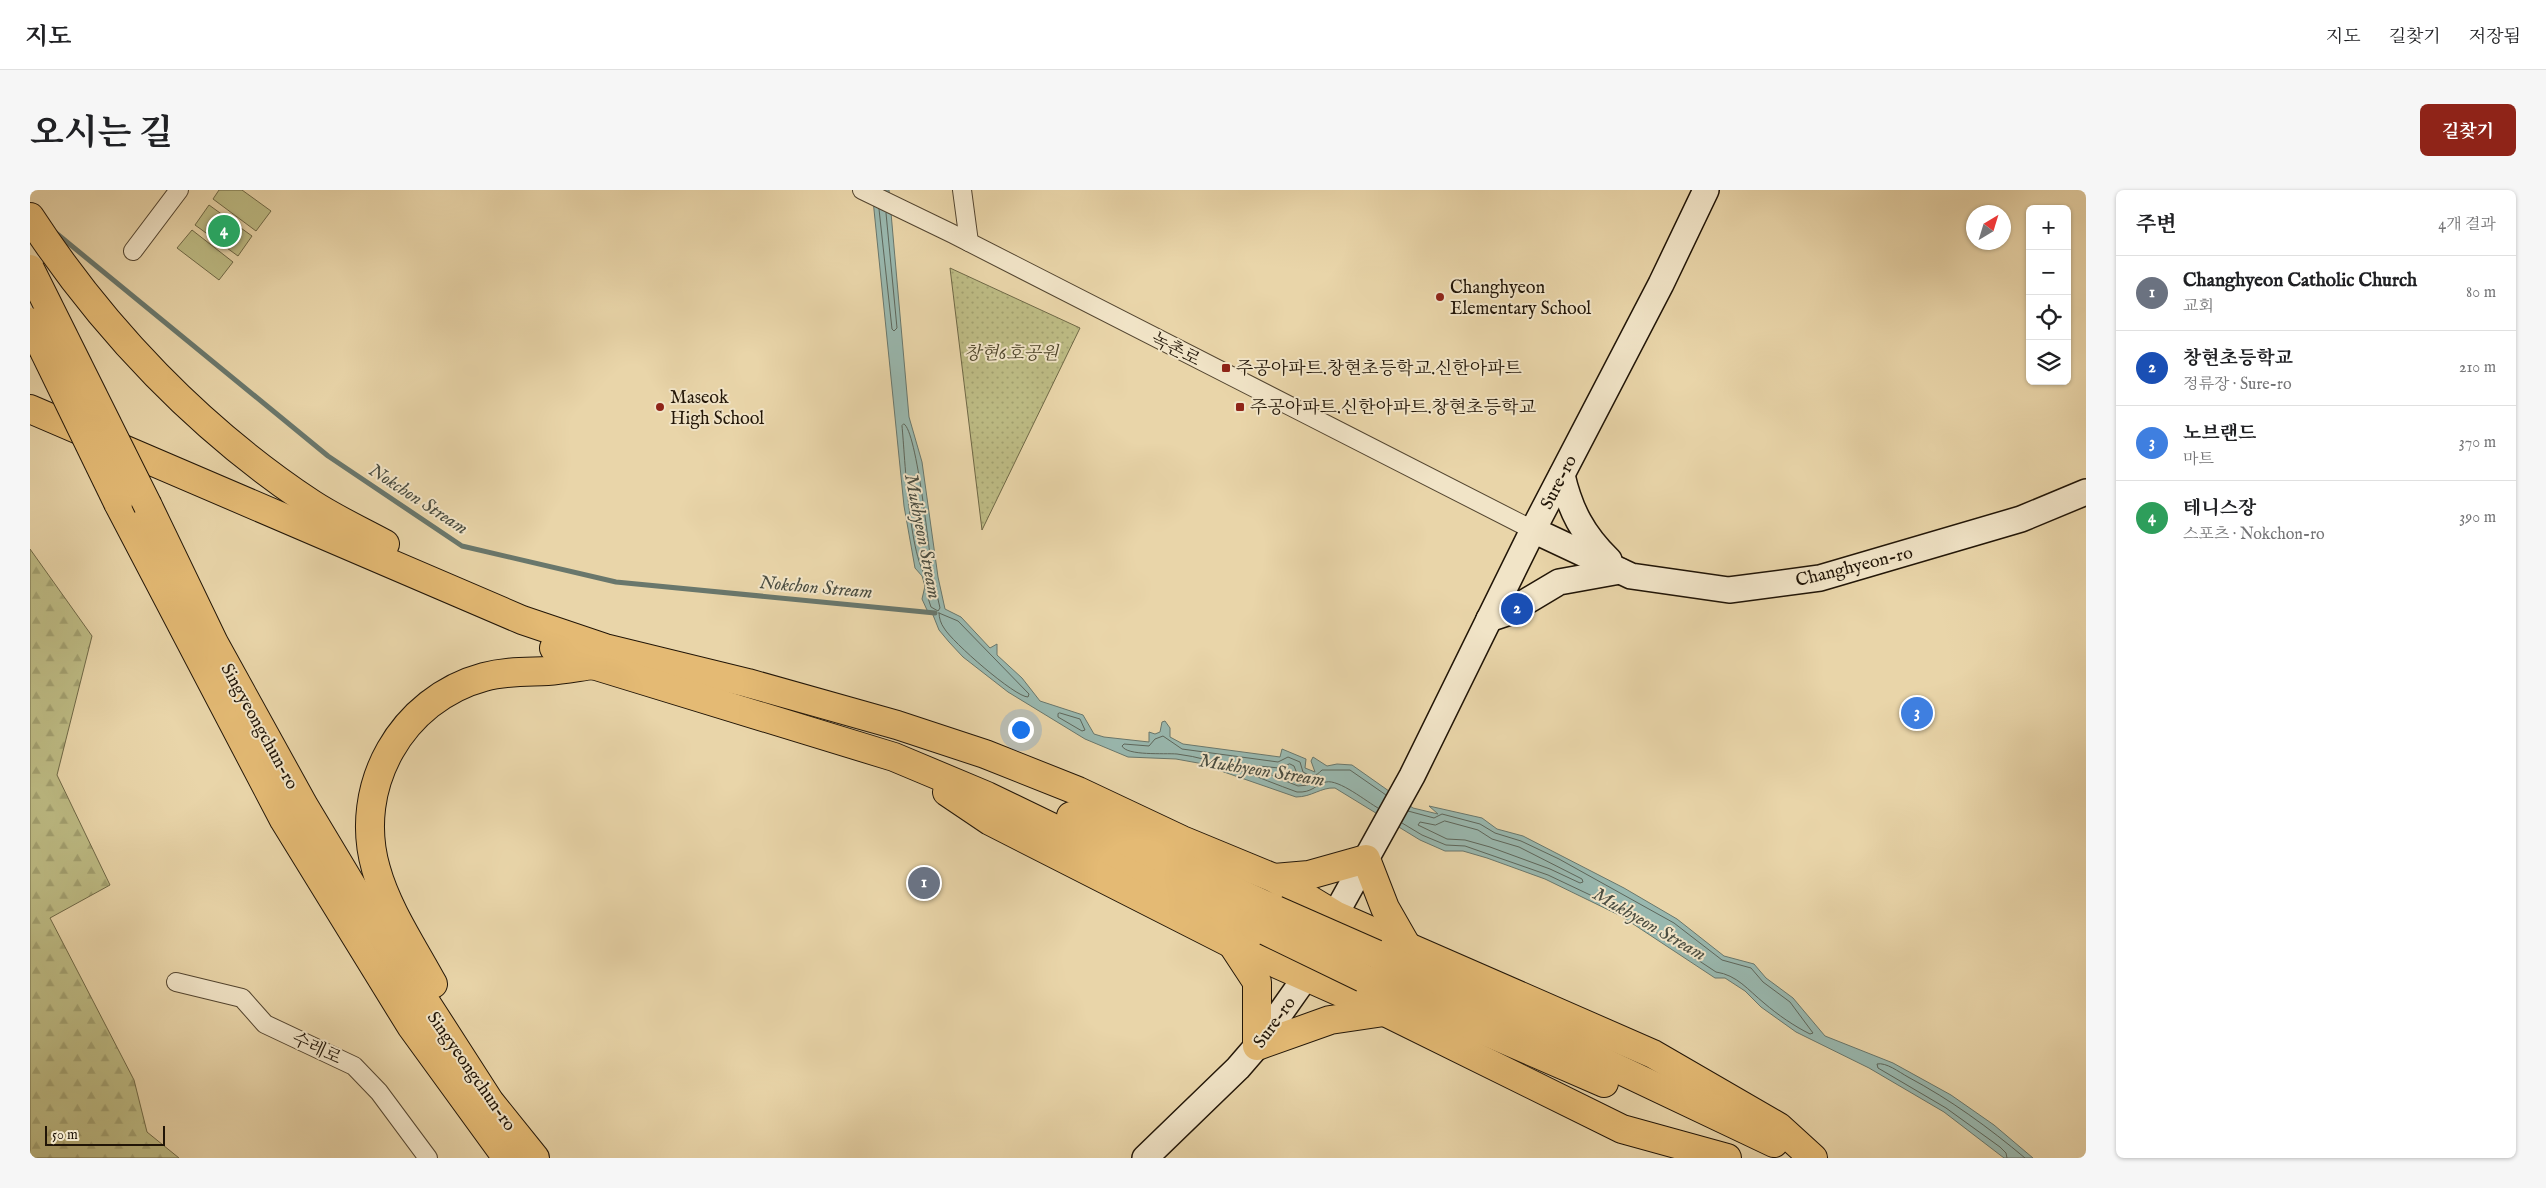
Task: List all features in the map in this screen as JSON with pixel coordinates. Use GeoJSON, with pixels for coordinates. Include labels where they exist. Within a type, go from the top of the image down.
{"type":"FeatureCollection","features":[{"type":"Feature","properties":{"kind":"highway"},"geometry":{"type":"LineString","coordinates":[[30,217],[85,292],[130,346],[172,391],[227,440],[313,504],[522,620]]}},
{"type":"Feature","properties":{"kind":"highway","name":"Singyeongchun-ro"},"geometry":{"type":"LineString","coordinates":[[30,269],[214,643],[304,806],[377,927],[490,1102],[535,1158]]}},
{"type":"Feature","properties":{"kind":"highway","name":"Singyeongchun-ro"},"geometry":{"type":"LineString","coordinates":[[30,322],[118,502],[284,820],[411,1026],[507,1158]]}},
{"type":"Feature","properties":{"kind":"highway"},"geometry":{"type":"LineString","coordinates":[[30,409],[522,620],[605,648],[748,683],[897,725],[985,754],[1078,791],[1182,840],[1274,878],[1335,915],[1405,943],[1653,1054],[1779,1127],[1813,1158]]}},
{"type":"Feature","properties":{"kind":"highway"},"geometry":{"type":"LineString","coordinates":[[30,426],[593,665],[894,757],[1271,920],[1376,954],[1780,1145],[1801,1158]]}},
{"type":"Feature","properties":{"kind":"highway"},"geometry":{"type":"LineString","coordinates":[[490,1102],[438,993],[387,897],[376,869],[370,841],[370,808],[378,776],[392,744],[412,720],[434,700],[459,686],[485,677],[516,671],[549,671],[593,665]]}},
{"type":"Feature","properties":{"kind":"highway"},"geometry":{"type":"LineString","coordinates":[[748,683],[939,755],[1271,920],[1363,978],[1724,1134],[1764,1158]]}},
{"type":"Feature","properties":{"kind":"highway"},"geometry":{"type":"LineString","coordinates":[[894,757],[990,821],[1232,944],[1385,1012],[1622,1129],[1727,1158]]}},
{"type":"Feature","properties":{"kind":"highway"},"geometry":{"type":"LineString","coordinates":[[1274,878],[1309,875],[1366,859],[1385,908],[1405,943]]}},
{"type":"Feature","properties":{"kind":"highway"},"geometry":{"type":"LineString","coordinates":[[1232,944],[1257,982],[1257,1046],[1330,1020],[1385,1012]]}},
{"type":"Feature","properties":{"kind":"main road","name":"Sure-ro"},"geometry":{"type":"LineString","coordinates":[[1145,1158],[1238,1068],[1257,1046],[1305,978],[1335,915],[1412,776],[1533,530],[1661,284],[1706,190]]}},
{"type":"Feature","properties":{"kind":"main road"},"geometry":{"type":"LineString","coordinates":[[1562,475],[1568,501],[1576,519],[1597,549],[1620,571]]}},
{"type":"Feature","properties":{"kind":"main road","name":"Changhyeon-ro"},"geometry":{"type":"LineString","coordinates":[[1533,530],[1631,576],[1729,590],[1820,578],[2021,519],[2086,492]]}},
{"type":"Feature","properties":{"kind":"main road"},"geometry":{"type":"LineString","coordinates":[[1489,619],[1507,613],[1559,582],[1620,571]]}},
{"type":"Feature","properties":{"kind":"street"},"geometry":{"type":"LineString","coordinates":[[133,251],[179,190]]}},
{"type":"Feature","properties":{"kind":"street","name":"녹촌로"},"geometry":{"type":"LineString","coordinates":[[862,190],[969,242],[1533,530]]}},
{"type":"Feature","properties":{"kind":"street"},"geometry":{"type":"LineString","coordinates":[[962,190],[969,242]]}},
{"type":"Feature","properties":{"kind":"street","name":"수레로"},"geometry":{"type":"LineString","coordinates":[[176,982],[242,998],[265,1024],[354,1066],[379,1092],[428,1158]]}},
{"type":"Feature","properties":{"kind":"green space"},"geometry":{"type":"Polygon","coordinates":[[[219,190],[242,190],[271,211],[256,231],[213,199],[219,190]]]}},
{"type":"Feature","properties":{"kind":"green space"},"geometry":{"type":"Polygon","coordinates":[[[209,205],[252,236],[238,256],[195,225],[209,205]]]}},
{"type":"Feature","properties":{"kind":"green space"},"geometry":{"type":"Polygon","coordinates":[[[192,230],[233,262],[219,280],[177,248],[192,230]]]}},
{"type":"Feature","properties":{"kind":"green space","name":"창현6호공원"},"geometry":{"type":"Polygon","coordinates":[[[950,268],[1080,328],[982,530],[950,268]]]}},
{"type":"Feature","properties":{"kind":"green space"},"geometry":{"type":"Polygon","coordinates":[[[30,549],[92,636],[57,775],[110,885],[50,918],[134,1080],[147,1132],[179,1158],[30,1158],[30,549]]]}},
{"type":"Feature","properties":{"kind":"water","name":"Mukhyeon Stream"},"geometry":{"type":"Polygon","coordinates":[[[872,190],[889,190],[909,417],[922,462],[938,577],[945,609],[961,617],[990,648],[997,644],[997,655],[1022,678],[1040,701],[1083,715],[1094,734],[1104,737],[1149,742],[1149,732],[1155,734],[1160,732],[1162,722],[1165,721],[1170,728],[1170,737],[1183,744],[1280,757],[1282,749],[1306,759],[1305,768],[1315,772],[1311,761],[1313,757],[1327,766],[1337,764],[1352,765],[1413,808],[1438,814],[1429,806],[1482,818],[1497,829],[1523,836],[1624,888],[1677,919],[1724,956],[1754,964],[1766,978],[1793,998],[1825,1036],[1893,1063],[1951,1095],[1994,1125],[2033,1158],[2004,1158],[1944,1112],[1869,1068],[1796,1032],[1761,1007],[1745,991],[1725,978],[1715,978],[1621,916],[1545,879],[1463,851],[1445,851],[1420,840],[1335,788],[1296,797],[1198,763],[1176,759],[1128,757],[1085,739],[1008,692],[963,657],[939,630],[933,615],[927,610],[922,599],[925,586],[922,576],[915,568],[904,506],[872,190]]]}},
{"type":"Feature","properties":{"kind":"waterway","name":"Nokchon Stream"},"geometry":{"type":"LineString","coordinates":[[56,233],[328,456],[462,546],[616,582],[935,613]]}},
{"type":"Feature","properties":{"kind":"place","name":"테니스장"},"geometry":{"type":"Point","coordinates":[224,231]}},
{"type":"Feature","properties":{"kind":"place","name":"Changhyeon Elementary School"},"geometry":{"type":"Point","coordinates":[1440,297]}},
{"type":"Feature","properties":{"kind":"place","name":"주공아파트.창현초등학교.신한아파트"},"geometry":{"type":"Point","coordinates":[1226,368]}},
{"type":"Feature","properties":{"kind":"place","name":"Maseok High School"},"geometry":{"type":"Point","coordinates":[660,407]}},
{"type":"Feature","properties":{"kind":"place","name":"주공아파트.신한아파트.창현초등학교"},"geometry":{"type":"Point","coordinates":[1240,407]}},
{"type":"Feature","properties":{"kind":"place","name":"창현초등학교"},"geometry":{"type":"Point","coordinates":[1517,609]}},
{"type":"Feature","properties":{"kind":"place","name":"노브랜드"},"geometry":{"type":"Point","coordinates":[1917,713]}},
{"type":"Feature","properties":{"kind":"place","name":"Changhyeon Catholic Church"},"geometry":{"type":"Point","coordinates":[924,883]}}]}
